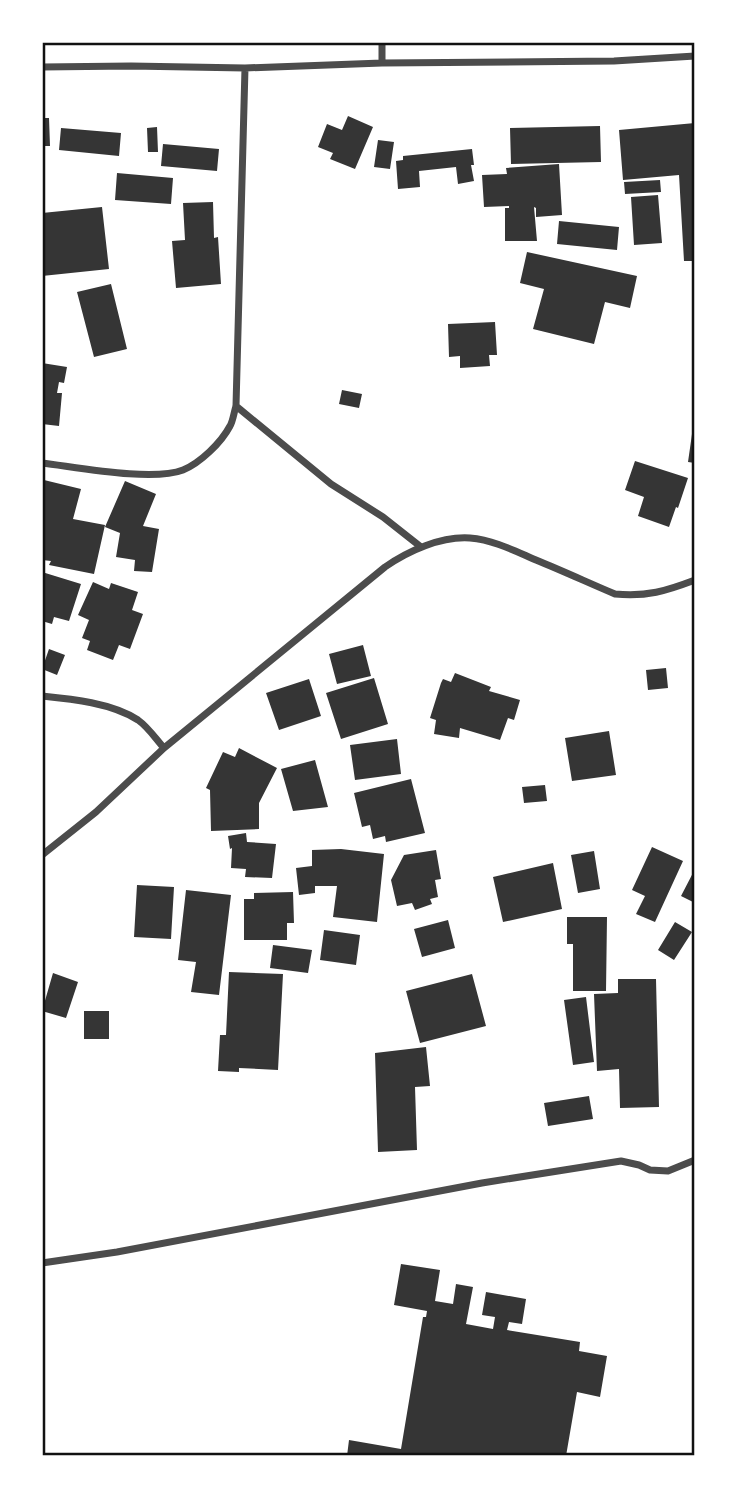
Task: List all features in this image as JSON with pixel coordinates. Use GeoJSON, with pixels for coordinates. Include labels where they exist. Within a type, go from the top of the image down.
{"type":"FeatureCollection","features":[{"type":"Feature","properties":{"kind":"street"},"geometry":{"type":"LineString","coordinates":[[382,42],[382,63]]}},
{"type":"Feature","properties":{"kind":"street"},"geometry":{"type":"LineString","coordinates":[[42,67],[246,68],[382,63],[614,61],[695,56]]}},
{"type":"Feature","properties":{"kind":"street"},"geometry":{"type":"LineString","coordinates":[[42,463],[130,473],[159,474],[183,470],[210,452],[231,425],[236,405],[246,68]]}},
{"type":"Feature","properties":{"kind":"street"},"geometry":{"type":"LineString","coordinates":[[236,405],[331,484],[383,517],[421,547]]}},
{"type":"Feature","properties":{"kind":"street"},"geometry":{"type":"LineString","coordinates":[[42,855],[96,812],[164,748],[385,567],[421,547],[468,538],[494,542],[615,594],[654,594],[695,580]]}},
{"type":"Feature","properties":{"kind":"street"},"geometry":{"type":"LineString","coordinates":[[42,696],[118,710],[139,721],[164,748]]}},
{"type":"Feature","properties":{"kind":"street"},"geometry":{"type":"LineString","coordinates":[[42,1263],[117,1252],[482,1183],[621,1161],[639,1164],[650,1170],[668,1171],[695,1160]]}},
{"type":"Feature","properties":{"kind":"building"},"geometry":{"type":"Polygon","coordinates":[[[348,116],[373,127],[355,169],[330,159],[333,153],[318,147],[327,124],[342,130],[348,116]]]}},
{"type":"Feature","properties":{"kind":"building"},"geometry":{"type":"Polygon","coordinates":[[[42,118],[49,118],[50,146],[42,146],[42,118]]]}},
{"type":"Feature","properties":{"kind":"building"},"geometry":{"type":"Polygon","coordinates":[[[695,123],[695,261],[684,261],[679,175],[623,180],[619,130],[695,123]]]}},
{"type":"Feature","properties":{"kind":"building"},"geometry":{"type":"Polygon","coordinates":[[[600,126],[601,162],[511,164],[510,128],[600,126]]]}},
{"type":"Feature","properties":{"kind":"building"},"geometry":{"type":"Polygon","coordinates":[[[157,127],[158,152],[148,152],[147,128],[157,127]]]}},
{"type":"Feature","properties":{"kind":"building"},"geometry":{"type":"Polygon","coordinates":[[[61,128],[121,133],[119,156],[59,150],[61,128]]]}},
{"type":"Feature","properties":{"kind":"building"},"geometry":{"type":"Polygon","coordinates":[[[378,140],[394,142],[390,169],[374,167],[378,140]]]}},
{"type":"Feature","properties":{"kind":"building"},"geometry":{"type":"Polygon","coordinates":[[[163,144],[219,149],[217,171],[161,166],[163,144]]]}},
{"type":"Feature","properties":{"kind":"building"},"geometry":{"type":"Polygon","coordinates":[[[472,149],[474,181],[458,184],[456,167],[419,171],[420,187],[398,189],[396,161],[403,160],[403,156],[472,149]]]}},
{"type":"Feature","properties":{"kind":"building"},"geometry":{"type":"Polygon","coordinates":[[[559,164],[562,215],[536,217],[534,207],[537,241],[505,241],[505,208],[509,206],[484,207],[482,175],[507,174],[506,168],[559,164]]]}},
{"type":"Feature","properties":{"kind":"building"},"geometry":{"type":"Polygon","coordinates":[[[117,173],[173,178],[171,204],[115,200],[117,173]]]}},
{"type":"Feature","properties":{"kind":"building"},"geometry":{"type":"Polygon","coordinates":[[[660,180],[661,192],[625,194],[624,182],[660,180]]]}},
{"type":"Feature","properties":{"kind":"building"},"geometry":{"type":"Polygon","coordinates":[[[658,195],[662,243],[634,245],[631,197],[658,195]]]}},
{"type":"Feature","properties":{"kind":"building"},"geometry":{"type":"Polygon","coordinates":[[[213,202],[214,238],[218,237],[221,284],[176,288],[172,241],[185,240],[183,203],[213,202]]]}},
{"type":"Feature","properties":{"kind":"building"},"geometry":{"type":"Polygon","coordinates":[[[102,207],[109,269],[42,276],[42,213],[102,207]]]}},
{"type":"Feature","properties":{"kind":"building"},"geometry":{"type":"Polygon","coordinates":[[[559,221],[619,227],[617,250],[557,244],[559,221]]]}},
{"type":"Feature","properties":{"kind":"building"},"geometry":{"type":"Polygon","coordinates":[[[527,252],[637,276],[630,308],[605,302],[594,344],[533,329],[544,289],[520,283],[527,252]]]}},
{"type":"Feature","properties":{"kind":"building"},"geometry":{"type":"Polygon","coordinates":[[[111,284],[127,349],[94,357],[77,292],[111,284]]]}},
{"type":"Feature","properties":{"kind":"building"},"geometry":{"type":"Polygon","coordinates":[[[495,322],[497,355],[489,355],[490,366],[460,368],[460,356],[449,357],[448,324],[495,322]]]}},
{"type":"Feature","properties":{"kind":"building"},"geometry":{"type":"Polygon","coordinates":[[[42,363],[67,367],[64,383],[59,382],[57,393],[62,393],[59,426],[42,424],[42,363]]]}},
{"type":"Feature","properties":{"kind":"building"},"geometry":{"type":"Polygon","coordinates":[[[342,390],[362,394],[359,408],[339,404],[342,390]]]}},
{"type":"Feature","properties":{"kind":"building"},"geometry":{"type":"Polygon","coordinates":[[[692,434],[695,434],[695,463],[688,462],[692,434]]]}},
{"type":"Feature","properties":{"kind":"building"},"geometry":{"type":"Polygon","coordinates":[[[635,461],[688,478],[669,527],[638,516],[644,497],[625,490],[635,461]]]}},
{"type":"Feature","properties":{"kind":"building"},"geometry":{"type":"Polygon","coordinates":[[[44,480],[81,489],[73,519],[105,525],[94,574],[49,565],[51,561],[42,560],[44,480]]]}},
{"type":"Feature","properties":{"kind":"building"},"geometry":{"type":"Polygon","coordinates":[[[125,481],[156,494],[143,526],[159,529],[152,572],[134,571],[135,560],[116,557],[120,533],[105,527],[125,481]]]}},
{"type":"Feature","properties":{"kind":"building"},"geometry":{"type":"Polygon","coordinates":[[[42,572],[81,584],[69,621],[54,617],[52,624],[42,621],[42,572]]]}},
{"type":"Feature","properties":{"kind":"building"},"geometry":{"type":"Polygon","coordinates":[[[93,582],[109,589],[111,583],[138,592],[132,610],[143,614],[130,649],[119,645],[113,660],[87,650],[90,641],[82,638],[89,620],[78,615],[93,582]]]}},
{"type":"Feature","properties":{"kind":"building"},"geometry":{"type":"Polygon","coordinates":[[[363,645],[371,676],[337,684],[329,654],[363,645]]]}},
{"type":"Feature","properties":{"kind":"building"},"geometry":{"type":"Polygon","coordinates":[[[49,649],[65,655],[57,675],[42,669],[49,649]]]}},
{"type":"Feature","properties":{"kind":"building"},"geometry":{"type":"Polygon","coordinates":[[[666,668],[668,688],[648,690],[646,670],[666,668]]]}},
{"type":"Feature","properties":{"kind":"building"},"geometry":{"type":"Polygon","coordinates":[[[455,673],[491,687],[489,691],[520,700],[514,720],[508,718],[500,740],[460,728],[459,738],[434,734],[436,720],[430,718],[441,683],[443,679],[451,682],[455,673]]]}},
{"type":"Feature","properties":{"kind":"building"},"geometry":{"type":"Polygon","coordinates":[[[374,678],[388,724],[341,739],[326,693],[374,678]]]}},
{"type":"Feature","properties":{"kind":"building"},"geometry":{"type":"Polygon","coordinates":[[[309,679],[321,716],[279,730],[266,693],[309,679]]]}},
{"type":"Feature","properties":{"kind":"building"},"geometry":{"type":"Polygon","coordinates":[[[609,731],[616,775],[572,781],[565,738],[609,731]]]}},
{"type":"Feature","properties":{"kind":"building"},"geometry":{"type":"Polygon","coordinates":[[[397,739],[401,774],[355,780],[350,745],[397,739]]]}},
{"type":"Feature","properties":{"kind":"building"},"geometry":{"type":"Polygon","coordinates":[[[239,748],[277,768],[259,803],[259,829],[211,831],[210,790],[206,788],[223,752],[235,757],[239,748]]]}},
{"type":"Feature","properties":{"kind":"building"},"geometry":{"type":"Polygon","coordinates":[[[315,760],[328,807],[293,811],[281,769],[315,760]]]}},
{"type":"Feature","properties":{"kind":"building"},"geometry":{"type":"Polygon","coordinates":[[[411,779],[425,833],[386,842],[385,836],[373,839],[370,825],[362,827],[354,793],[411,779]]]}},
{"type":"Feature","properties":{"kind":"building"},"geometry":{"type":"Polygon","coordinates":[[[545,785],[547,801],[524,803],[522,787],[545,785]]]}},
{"type":"Feature","properties":{"kind":"building"},"geometry":{"type":"Polygon","coordinates":[[[246,833],[247,842],[276,844],[272,878],[245,877],[246,869],[231,868],[232,848],[230,849],[228,836],[246,833]]]}},
{"type":"Feature","properties":{"kind":"building"},"geometry":{"type":"Polygon","coordinates":[[[652,847],[683,861],[655,922],[636,914],[645,896],[632,890],[652,847]]]}},
{"type":"Feature","properties":{"kind":"building"},"geometry":{"type":"Polygon","coordinates":[[[341,849],[384,854],[377,922],[333,917],[337,886],[315,886],[315,893],[299,895],[296,868],[312,866],[312,850],[341,849]]]}},
{"type":"Feature","properties":{"kind":"building"},"geometry":{"type":"Polygon","coordinates":[[[436,850],[441,879],[435,880],[438,897],[430,899],[432,904],[415,910],[412,903],[397,906],[391,880],[404,855],[436,850]]]}},
{"type":"Feature","properties":{"kind":"building"},"geometry":{"type":"Polygon","coordinates":[[[594,851],[600,889],[578,893],[571,855],[594,851]]]}},
{"type":"Feature","properties":{"kind":"building"},"geometry":{"type":"Polygon","coordinates":[[[553,863],[562,909],[503,922],[493,877],[553,863]]]}},
{"type":"Feature","properties":{"kind":"building"},"geometry":{"type":"Polygon","coordinates":[[[695,869],[695,903],[681,896],[695,869]]]}},
{"type":"Feature","properties":{"kind":"building"},"geometry":{"type":"Polygon","coordinates":[[[137,885],[174,887],[171,939],[134,937],[137,885]]]}},
{"type":"Feature","properties":{"kind":"building"},"geometry":{"type":"Polygon","coordinates":[[[186,890],[231,895],[219,995],[191,992],[196,962],[178,960],[186,890]]]}},
{"type":"Feature","properties":{"kind":"building"},"geometry":{"type":"Polygon","coordinates":[[[293,892],[294,923],[287,923],[287,940],[244,940],[244,899],[254,899],[254,893],[293,892]]]}},
{"type":"Feature","properties":{"kind":"building"},"geometry":{"type":"Polygon","coordinates":[[[567,917],[607,917],[606,991],[573,991],[573,944],[567,944],[567,917]]]}},
{"type":"Feature","properties":{"kind":"building"},"geometry":{"type":"Polygon","coordinates":[[[448,920],[455,948],[422,957],[414,929],[448,920]]]}},
{"type":"Feature","properties":{"kind":"building"},"geometry":{"type":"Polygon","coordinates":[[[675,922],[692,932],[674,960],[658,950],[675,922]]]}},
{"type":"Feature","properties":{"kind":"building"},"geometry":{"type":"Polygon","coordinates":[[[324,930],[360,935],[356,965],[320,960],[324,930]]]}},
{"type":"Feature","properties":{"kind":"building"},"geometry":{"type":"Polygon","coordinates":[[[273,945],[312,950],[308,973],[270,968],[273,945]]]}},
{"type":"Feature","properties":{"kind":"building"},"geometry":{"type":"Polygon","coordinates":[[[229,972],[283,974],[278,1070],[239,1068],[239,1072],[218,1071],[220,1035],[226,1035],[229,972]]]}},
{"type":"Feature","properties":{"kind":"building"},"geometry":{"type":"Polygon","coordinates":[[[53,973],[78,982],[66,1018],[42,1011],[53,973]]]}},
{"type":"Feature","properties":{"kind":"building"},"geometry":{"type":"Polygon","coordinates":[[[472,974],[486,1026],[420,1043],[406,991],[472,974]]]}},
{"type":"Feature","properties":{"kind":"building"},"geometry":{"type":"Polygon","coordinates":[[[618,979],[656,979],[659,1107],[620,1108],[619,1069],[597,1071],[594,994],[618,993],[618,979]]]}},
{"type":"Feature","properties":{"kind":"building"},"geometry":{"type":"Polygon","coordinates":[[[586,997],[594,1062],[573,1065],[564,1000],[586,997]]]}},
{"type":"Feature","properties":{"kind":"building"},"geometry":{"type":"Polygon","coordinates":[[[84,1011],[109,1011],[109,1039],[84,1039],[84,1011]]]}},
{"type":"Feature","properties":{"kind":"building"},"geometry":{"type":"Polygon","coordinates":[[[426,1047],[430,1086],[415,1087],[417,1150],[378,1152],[375,1053],[426,1047]]]}},
{"type":"Feature","properties":{"kind":"building"},"geometry":{"type":"Polygon","coordinates":[[[589,1096],[593,1119],[548,1126],[544,1103],[589,1096]]]}},
{"type":"Feature","properties":{"kind":"building"},"geometry":{"type":"Polygon","coordinates":[[[401,1264],[440,1270],[435,1301],[453,1304],[456,1284],[473,1287],[466,1324],[493,1329],[495,1317],[482,1315],[486,1292],[526,1299],[522,1324],[509,1322],[507,1330],[580,1342],[579,1351],[607,1356],[600,1397],[577,1392],[566,1456],[347,1456],[349,1440],[401,1449],[423,1317],[426,1317],[427,1311],[394,1305],[401,1264]]]}}]}
